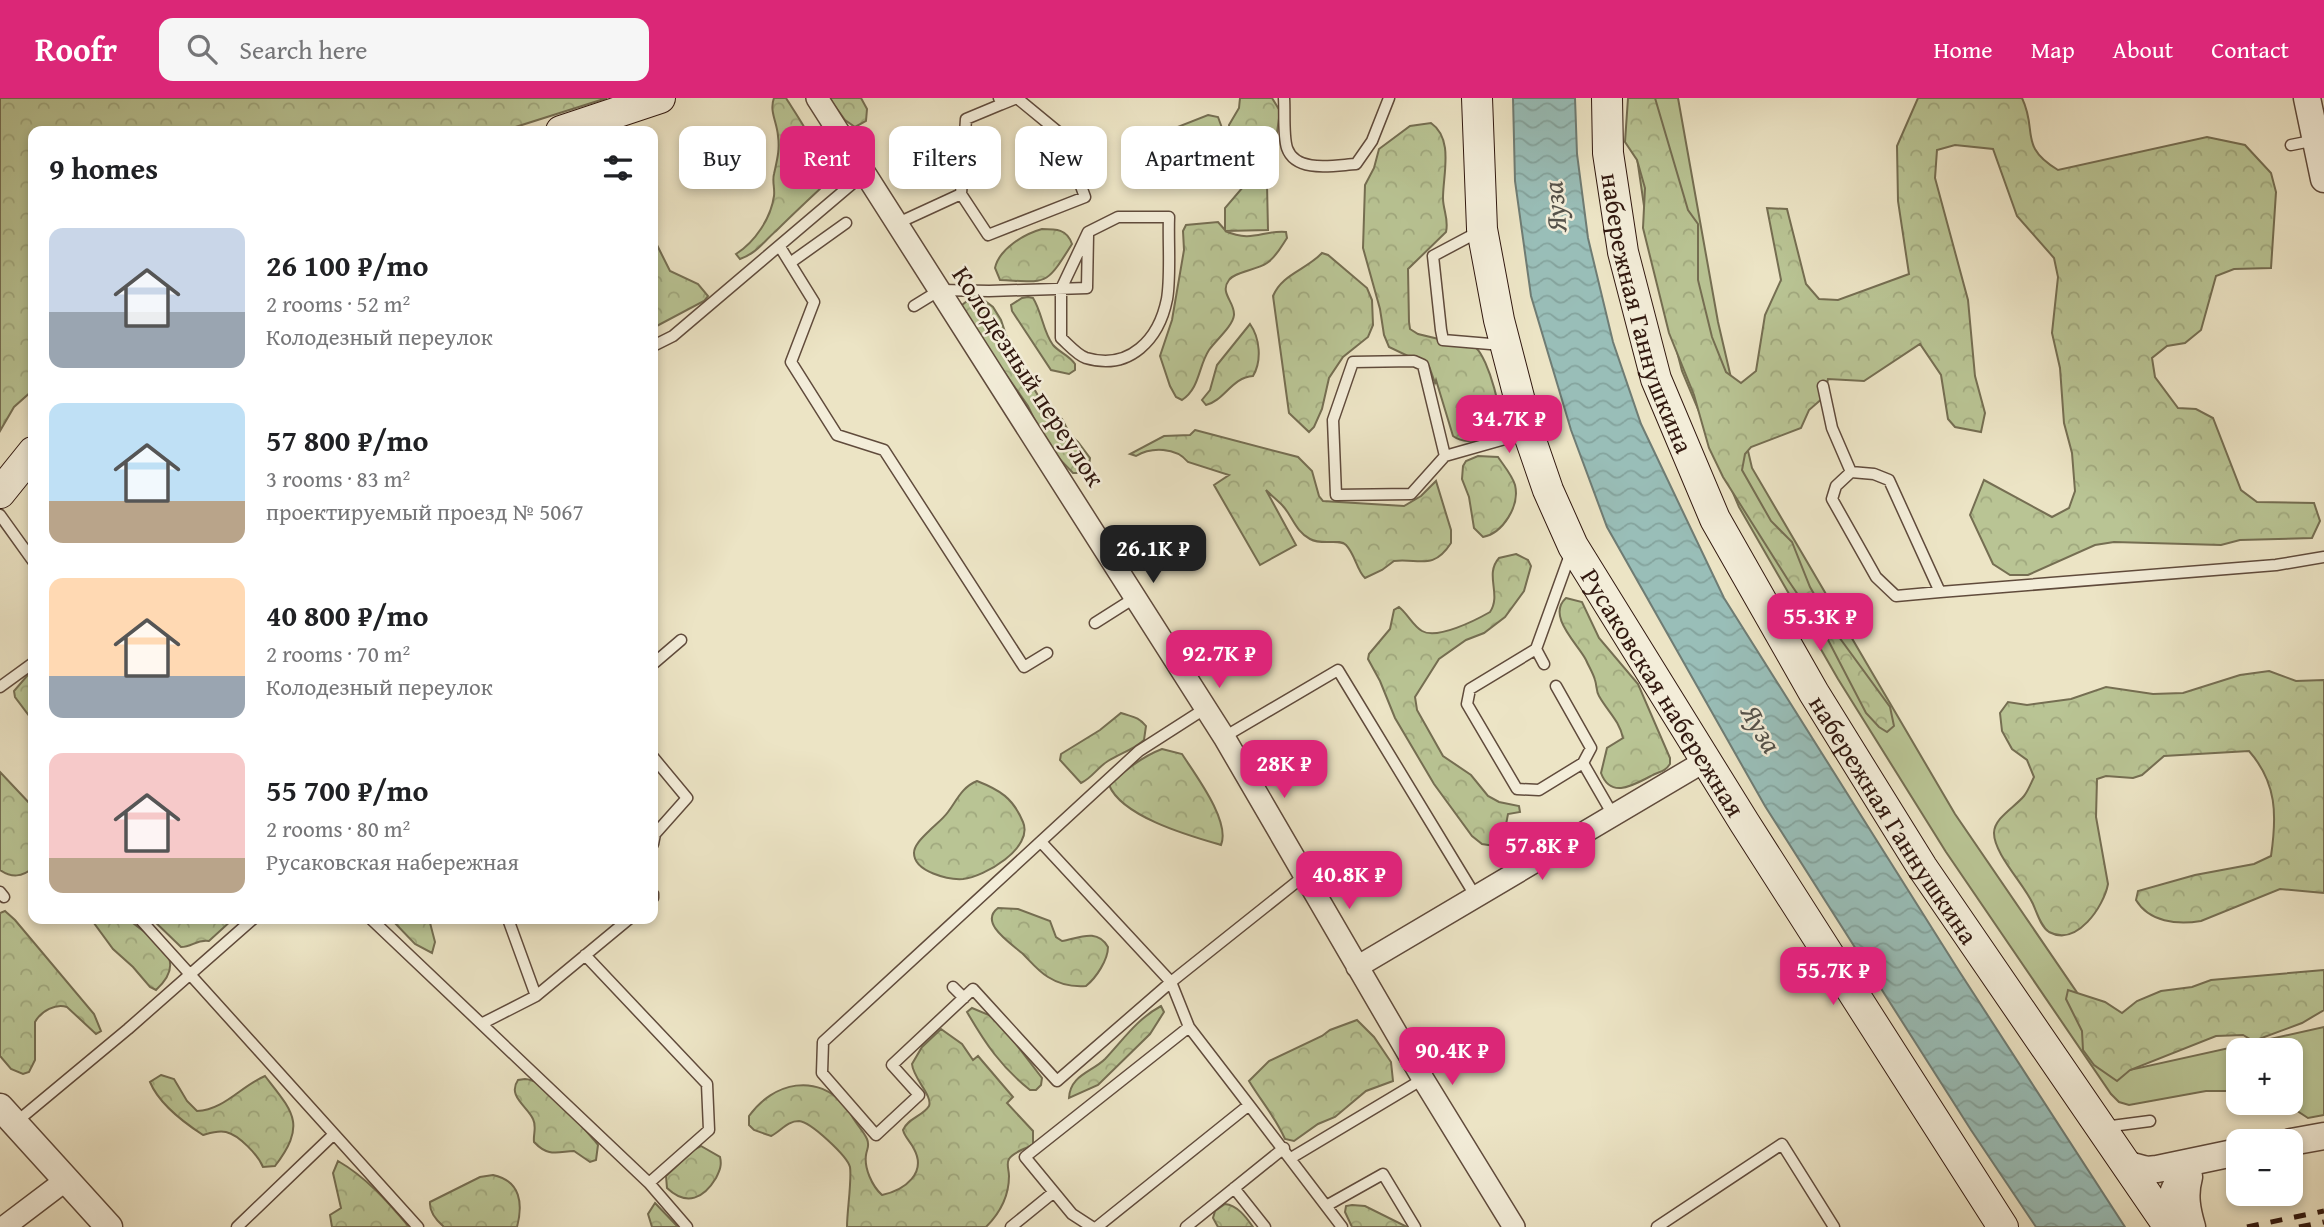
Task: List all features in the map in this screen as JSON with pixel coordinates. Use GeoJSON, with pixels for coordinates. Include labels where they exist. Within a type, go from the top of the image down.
{"type":"FeatureCollection","features":[{"type":"Feature","properties":{"kind":"main road"},"geometry":{"type":"LineString","coordinates":[[576,126],[660,98]]}},
{"type":"Feature","properties":{"kind":"main road","name":"Русаковская набережная"},"geometry":{"type":"LineString","coordinates":[[1477,98],[1482,229],[1505,345],[1528,432],[1548,490],[1573,546],[1706,761],[2003,1227]]}},
{"type":"Feature","properties":{"kind":"main road","name":"набережная Ганнушкина"},"geometry":{"type":"LineString","coordinates":[[1607,98],[1608,153],[1627,265],[1656,379],[1715,519],[1814,693],[1923,867],[2169,1227]]}},
{"type":"Feature","properties":{"kind":"main road"},"geometry":{"type":"LineString","coordinates":[[0,493],[28,458]]}},
{"type":"Feature","properties":{"kind":"street","name":"Колодезный переулок"},"geometry":{"type":"LineString","coordinates":[[817,98],[836,126]]}},
{"type":"Feature","properties":{"kind":"street"},"geometry":{"type":"LineString","coordinates":[[2307,98],[2315,155]]}},
{"type":"Feature","properties":{"kind":"street","name":"Колодезный переулок"},"geometry":{"type":"LineString","coordinates":[[875,186],[1224,737],[1423,1079],[1514,1227]]}},
{"type":"Feature","properties":{"kind":"street"},"geometry":{"type":"LineString","coordinates":[[1357,967],[1706,761]]}},
{"type":"Feature","properties":{"kind":"street"},"geometry":{"type":"LineString","coordinates":[[7,1115],[109,1227]]}},
{"type":"Feature","properties":{"kind":"street"},"geometry":{"type":"LineString","coordinates":[[2303,1140],[2324,1136]]}},
{"type":"Feature","properties":{"kind":"street"},"geometry":{"type":"LineString","coordinates":[[2126,1164],[2147,1170],[2226,1155]]}},
{"type":"Feature","properties":{"kind":"street"},"geometry":{"type":"LineString","coordinates":[[2169,1227],[2175,1184],[2194,1162]]}},
{"type":"Feature","properties":{"kind":"street"},"geometry":{"type":"LineString","coordinates":[[2192,1227],[2186,1208],[2186,1188],[2194,1162]]}},
{"type":"Feature","properties":{"kind":"street"},"geometry":{"type":"LineString","coordinates":[[4,1227],[66,1180]]}},
{"type":"Feature","properties":{"kind":"lane"},"geometry":{"type":"LineString","coordinates":[[1017,98],[1062,135],[1085,197],[988,235],[961,194],[966,119],[1000,101],[1017,98]]}},
{"type":"Feature","properties":{"kind":"lane"},"geometry":{"type":"LineString","coordinates":[[1284,98],[1287,149],[1297,160],[1317,167],[1356,164],[1372,141],[1389,98]]}},
{"type":"Feature","properties":{"kind":"lane"},"geometry":{"type":"LineString","coordinates":[[658,344],[673,336],[847,189]]}},
{"type":"Feature","properties":{"kind":"lane"},"geometry":{"type":"LineString","coordinates":[[898,223],[961,194]]}},
{"type":"Feature","properties":{"kind":"lane"},"geometry":{"type":"LineString","coordinates":[[1118,217],[1169,217],[1167,298],[1156,332],[1138,351],[1117,361],[1084,358],[1061,338],[1061,289],[1088,232],[1118,217]]}},
{"type":"Feature","properties":{"kind":"lane"},"geometry":{"type":"LineString","coordinates":[[790,263],[846,223]]}},
{"type":"Feature","properties":{"kind":"lane"},"geometry":{"type":"LineString","coordinates":[[1482,229],[1433,256],[1441,330],[1443,340],[1505,345]]}},
{"type":"Feature","properties":{"kind":"lane"},"geometry":{"type":"LineString","coordinates":[[914,306],[940,290],[1087,288],[1088,232]]}},
{"type":"Feature","properties":{"kind":"lane"},"geometry":{"type":"LineString","coordinates":[[780,247],[814,302],[791,362],[837,435],[884,450],[1024,667],[1047,653]]}},
{"type":"Feature","properties":{"kind":"lane"},"geometry":{"type":"LineString","coordinates":[[1445,456],[1423,365],[1414,361],[1353,362],[1333,420],[1336,495],[1411,494],[1445,456],[1528,432]]}},
{"type":"Feature","properties":{"kind":"lane"},"geometry":{"type":"LineString","coordinates":[[1823,386],[1832,428],[1852,472]]}},
{"type":"Feature","properties":{"kind":"lane"},"geometry":{"type":"LineString","coordinates":[[1940,593],[1889,480],[1874,474],[1852,472],[1836,486],[1832,499],[1876,577],[1896,596],[1940,593],[2276,565],[2324,558]]}},
{"type":"Feature","properties":{"kind":"lane"},"geometry":{"type":"LineString","coordinates":[[0,515],[28,554]]}},
{"type":"Feature","properties":{"kind":"lane"},"geometry":{"type":"LineString","coordinates":[[1556,686],[1591,748],[1583,764],[1539,790],[1517,789],[1467,704],[1470,689],[1536,649],[1573,546]]}},
{"type":"Feature","properties":{"kind":"lane"},"geometry":{"type":"LineString","coordinates":[[1095,623],[1136,597]]}},
{"type":"Feature","properties":{"kind":"lane"},"geometry":{"type":"LineString","coordinates":[[658,660],[681,640]]}},
{"type":"Feature","properties":{"kind":"lane"},"geometry":{"type":"LineString","coordinates":[[1536,649],[1544,664]]}},
{"type":"Feature","properties":{"kind":"lane"},"geometry":{"type":"LineString","coordinates":[[0,687],[28,670]]}},
{"type":"Feature","properties":{"kind":"lane"},"geometry":{"type":"LineString","coordinates":[[1224,737],[1338,670],[1476,897]]}},
{"type":"Feature","properties":{"kind":"lane"},"geometry":{"type":"LineString","coordinates":[[1206,708],[1139,751],[1041,842],[925,957],[823,1042],[822,1073],[876,1135],[919,1095],[892,1065],[973,989],[1057,1081],[1171,982],[1304,876]]}},
{"type":"Feature","properties":{"kind":"lane"},"geometry":{"type":"LineString","coordinates":[[658,763],[687,798],[658,831]]}},
{"type":"Feature","properties":{"kind":"lane"},"geometry":{"type":"LineString","coordinates":[[1583,764],[1614,815]]}},
{"type":"Feature","properties":{"kind":"lane"},"geometry":{"type":"LineString","coordinates":[[1041,842],[1171,982],[1189,1027],[1342,1227]]}},
{"type":"Feature","properties":{"kind":"lane"},"geometry":{"type":"LineString","coordinates":[[145,924],[418,1227]]}},
{"type":"Feature","properties":{"kind":"lane"},"geometry":{"type":"LineString","coordinates":[[7,1115],[128,1029],[247,924]]}},
{"type":"Feature","properties":{"kind":"lane"},"geometry":{"type":"LineString","coordinates":[[376,924],[649,1183],[687,1227]]}},
{"type":"Feature","properties":{"kind":"lane"},"geometry":{"type":"LineString","coordinates":[[510,924],[536,996]]}},
{"type":"Feature","properties":{"kind":"lane"},"geometry":{"type":"LineString","coordinates":[[483,1023],[536,996],[623,924]]}},
{"type":"Feature","properties":{"kind":"lane"},"geometry":{"type":"LineString","coordinates":[[585,955],[707,1084],[709,1130],[649,1183]]}},
{"type":"Feature","properties":{"kind":"lane"},"geometry":{"type":"LineString","coordinates":[[953,986],[964,998]]}},
{"type":"Feature","properties":{"kind":"lane"},"geometry":{"type":"LineString","coordinates":[[1189,1027],[1024,1157],[1072,1214],[1095,1227],[1249,1105]]}},
{"type":"Feature","properties":{"kind":"lane"},"geometry":{"type":"LineString","coordinates":[[1186,1227],[1198,1223],[1234,1188],[1287,1153],[1423,1079]]}},
{"type":"Feature","properties":{"kind":"lane"},"geometry":{"type":"LineString","coordinates":[[2101,1128],[2150,1121]]}},
{"type":"Feature","properties":{"kind":"lane"},"geometry":{"type":"LineString","coordinates":[[237,1227],[334,1134]]}},
{"type":"Feature","properties":{"kind":"lane"},"geometry":{"type":"LineString","coordinates":[[1657,1227],[1782,1144],[1834,1227]]}},
{"type":"Feature","properties":{"kind":"lane"},"geometry":{"type":"LineString","coordinates":[[1326,1206],[1383,1174],[1415,1227]]}},
{"type":"Feature","properties":{"kind":"lane"},"geometry":{"type":"LineString","coordinates":[[1234,1188],[1265,1227]]}},
{"type":"Feature","properties":{"kind":"lane"},"geometry":{"type":"LineString","coordinates":[[1011,1227],[1054,1192]]}},
{"type":"Feature","properties":{"kind":"green space"},"geometry":{"type":"Polygon","coordinates":[[[0,98],[607,98],[519,126],[28,126],[28,394],[14,407],[0,431],[0,98]]]}},
{"type":"Feature","properties":{"kind":"green space"},"geometry":{"type":"Polygon","coordinates":[[[774,98],[786,98],[803,126],[780,126],[780,189],[820,189],[760,247],[740,259],[736,254],[756,236],[766,221],[772,204],[773,177],[779,146],[774,98]]]}},
{"type":"Feature","properties":{"kind":"green space"},"geometry":{"type":"Polygon","coordinates":[[[829,98],[861,98],[867,109],[866,121],[854,126],[845,120],[829,98]]]}},
{"type":"Feature","properties":{"kind":"green space"},"geometry":{"type":"Polygon","coordinates":[[[1240,98],[1272,98],[1280,111],[1278,126],[1229,126],[1239,108],[1240,98]]]}},
{"type":"Feature","properties":{"kind":"green space"},"geometry":{"type":"Polygon","coordinates":[[[1628,98],[1655,98],[1688,210],[1698,224],[1698,280],[1712,337],[1726,372],[1741,383],[1756,371],[1765,315],[1781,280],[1767,208],[1787,209],[1806,284],[1819,299],[1838,300],[1909,274],[1898,201],[1897,146],[1918,98],[2022,98],[2033,145],[2046,161],[2058,170],[2207,137],[2245,145],[2271,173],[2276,192],[2271,268],[2234,269],[2216,276],[2201,330],[2185,343],[2167,346],[2152,358],[2155,377],[2178,408],[2196,409],[2213,418],[2241,490],[2257,502],[2314,503],[2320,521],[2312,538],[2240,540],[2221,545],[2114,542],[2095,545],[2028,575],[2010,575],[1993,564],[1970,515],[1984,480],[2052,517],[2069,508],[2075,491],[2072,453],[2064,423],[2060,368],[2052,333],[2058,277],[2054,258],[2017,216],[1993,149],[1955,145],[1937,150],[1935,178],[1968,300],[1975,376],[1985,413],[1981,432],[1955,427],[1948,419],[1941,375],[1920,344],[1864,381],[1828,379],[1824,397],[1809,410],[1801,428],[1751,447],[1745,454],[1742,470],[1771,521],[1792,542],[1810,587],[1839,637],[1890,707],[1894,726],[1887,732],[1879,727],[1866,713],[1826,636],[1723,477],[1709,448],[1694,395],[1669,333],[1643,228],[1645,188],[1637,160],[1625,142],[1628,98]]]}},
{"type":"Feature","properties":{"kind":"green space"},"geometry":{"type":"Polygon","coordinates":[[[1635,98],[1678,98],[1718,322],[1752,468],[1955,814],[2130,1070],[2226,1049],[2226,1091],[2206,1091],[2129,1105],[2119,1102],[1946,852],[1838,679],[1739,507],[1682,371],[1650,247],[1636,151],[1635,98]]]}},
{"type":"Feature","properties":{"kind":"green space"},"geometry":{"type":"Polygon","coordinates":[[[1208,115],[1218,117],[1221,126],[1180,126],[1208,115]]]}},
{"type":"Feature","properties":{"kind":"green space"},"geometry":{"type":"Polygon","coordinates":[[[1431,123],[1443,138],[1445,147],[1443,198],[1447,227],[1446,232],[1408,269],[1409,322],[1410,329],[1418,334],[1476,348],[1481,354],[1494,388],[1500,423],[1494,434],[1472,441],[1453,436],[1429,366],[1389,347],[1363,248],[1365,185],[1374,168],[1379,149],[1410,126],[1431,123]]]}},
{"type":"Feature","properties":{"kind":"green space"},"geometry":{"type":"Polygon","coordinates":[[[1241,189],[1267,189],[1268,230],[1225,231],[1243,236],[1286,232],[1287,238],[1267,263],[1229,280],[1226,293],[1234,310],[1233,319],[1209,350],[1196,383],[1182,400],[1176,397],[1170,386],[1160,356],[1172,320],[1184,250],[1183,231],[1186,225],[1218,222],[1225,230],[1225,208],[1241,189]]]}},
{"type":"Feature","properties":{"kind":"green space"},"geometry":{"type":"Polygon","coordinates":[[[1042,229],[1064,233],[1072,244],[1056,268],[1050,275],[1037,281],[1000,280],[995,268],[997,261],[1020,239],[1042,229]]]}},
{"type":"Feature","properties":{"kind":"green space"},"geometry":{"type":"Polygon","coordinates":[[[658,247],[670,271],[698,284],[708,296],[704,301],[658,325],[658,247]]]}},
{"type":"Feature","properties":{"kind":"green space"},"geometry":{"type":"Polygon","coordinates":[[[1322,253],[1328,255],[1367,288],[1372,300],[1373,325],[1368,337],[1343,357],[1329,378],[1322,409],[1309,432],[1289,413],[1273,296],[1282,282],[1322,253]]]}},
{"type":"Feature","properties":{"kind":"green space"},"geometry":{"type":"Polygon","coordinates":[[[1028,297],[1033,298],[1053,345],[1075,364],[1075,370],[1069,374],[1051,370],[1012,311],[1011,305],[1028,297]]]}},
{"type":"Feature","properties":{"kind":"green space"},"geometry":{"type":"Polygon","coordinates":[[[971,298],[985,301],[993,307],[1001,320],[1010,347],[1040,399],[1062,419],[1071,436],[1090,458],[1089,467],[1082,473],[1073,473],[1047,446],[1028,406],[963,313],[962,305],[971,298]]]}},
{"type":"Feature","properties":{"kind":"green space"},"geometry":{"type":"Polygon","coordinates":[[[1250,324],[1259,350],[1258,364],[1253,376],[1239,380],[1218,399],[1206,405],[1202,400],[1210,390],[1217,365],[1250,324]]]}},
{"type":"Feature","properties":{"kind":"green space"},"geometry":{"type":"Polygon","coordinates":[[[1195,430],[1298,457],[1312,471],[1323,501],[1404,506],[1421,496],[1436,481],[1451,530],[1451,543],[1432,560],[1394,561],[1365,578],[1346,545],[1315,541],[1305,536],[1285,509],[1266,490],[1296,545],[1260,565],[1214,485],[1229,475],[1188,462],[1170,451],[1156,450],[1136,456],[1130,454],[1164,436],[1190,435],[1195,430]]]}},
{"type":"Feature","properties":{"kind":"green space"},"geometry":{"type":"Polygon","coordinates":[[[1478,456],[1498,457],[1512,478],[1516,493],[1512,510],[1503,524],[1483,537],[1474,528],[1469,497],[1462,479],[1466,461],[1478,456]]]}},
{"type":"Feature","properties":{"kind":"green space"},"geometry":{"type":"Polygon","coordinates":[[[1516,554],[1528,560],[1531,566],[1524,591],[1505,617],[1484,633],[1466,640],[1439,659],[1415,697],[1417,710],[1443,756],[1471,775],[1488,796],[1499,802],[1519,806],[1520,812],[1508,814],[1503,840],[1497,840],[1494,846],[1482,844],[1472,836],[1434,784],[1395,718],[1368,659],[1369,654],[1390,629],[1394,610],[1399,607],[1419,629],[1429,633],[1456,628],[1490,612],[1494,598],[1495,564],[1499,558],[1516,554]]]}},
{"type":"Feature","properties":{"kind":"green space"},"geometry":{"type":"Polygon","coordinates":[[[1566,598],[1582,602],[1599,638],[1638,684],[1670,758],[1666,769],[1631,786],[1611,786],[1601,773],[1607,748],[1623,738],[1616,721],[1598,694],[1586,660],[1561,621],[1561,605],[1566,598]]]}},
{"type":"Feature","properties":{"kind":"green space"},"geometry":{"type":"Polygon","coordinates":[[[2269,671],[2296,681],[2324,680],[2324,893],[2280,889],[2201,921],[2173,922],[2148,913],[2136,900],[2138,891],[2195,875],[2254,864],[2271,856],[2274,827],[2270,787],[2249,751],[2164,756],[2142,775],[2133,778],[2106,776],[2097,779],[2096,817],[2108,884],[2105,893],[2095,913],[2079,929],[2059,935],[2046,930],[2029,896],[1995,841],[1997,822],[2024,796],[2034,777],[2027,760],[2012,749],[2002,731],[2000,713],[2008,702],[2027,705],[2071,699],[2106,687],[2153,694],[2183,693],[2240,675],[2269,671]]]}},
{"type":"Feature","properties":{"kind":"green space"},"geometry":{"type":"Polygon","coordinates":[[[28,675],[28,714],[15,697],[14,691],[28,675]]]}},
{"type":"Feature","properties":{"kind":"green space"},"geometry":{"type":"Polygon","coordinates":[[[1121,713],[1146,726],[1144,740],[1108,761],[1081,783],[1060,760],[1061,754],[1100,730],[1121,713]]]}},
{"type":"Feature","properties":{"kind":"green space"},"geometry":{"type":"Polygon","coordinates":[[[1162,749],[1182,754],[1202,785],[1221,823],[1221,845],[1142,816],[1116,796],[1109,785],[1134,764],[1162,749]]]}},
{"type":"Feature","properties":{"kind":"green space"},"geometry":{"type":"Polygon","coordinates":[[[0,772],[28,802],[28,871],[13,875],[0,870],[0,772]]]}},
{"type":"Feature","properties":{"kind":"green space"},"geometry":{"type":"Polygon","coordinates":[[[977,781],[999,792],[1015,807],[1023,822],[1021,842],[1005,860],[972,877],[949,878],[933,874],[916,860],[914,850],[946,815],[964,790],[977,781]]]}},
{"type":"Feature","properties":{"kind":"green space"},"geometry":{"type":"Polygon","coordinates":[[[998,908],[1018,909],[1050,921],[1056,937],[1062,941],[1087,936],[1099,938],[1108,947],[1101,968],[1086,986],[1066,985],[1048,977],[994,927],[993,914],[998,908]]]}},
{"type":"Feature","properties":{"kind":"green space"},"geometry":{"type":"Polygon","coordinates":[[[5,911],[94,1014],[101,1031],[96,1034],[67,1007],[49,1009],[35,1022],[35,1060],[29,1072],[23,1074],[11,1069],[0,1056],[0,913],[5,911]]]}},
{"type":"Feature","properties":{"kind":"green space"},"geometry":{"type":"Polygon","coordinates":[[[95,924],[134,924],[165,951],[170,968],[166,979],[156,990],[150,987],[113,949],[95,924]]]}},
{"type":"Feature","properties":{"kind":"green space"},"geometry":{"type":"Polygon","coordinates":[[[157,924],[228,924],[209,941],[181,947],[157,924]]]}},
{"type":"Feature","properties":{"kind":"green space"},"geometry":{"type":"Polygon","coordinates":[[[396,924],[430,924],[435,942],[432,953],[415,944],[396,924]]]}},
{"type":"Feature","properties":{"kind":"green space"},"geometry":{"type":"Polygon","coordinates":[[[2324,970],[2324,1010],[2302,1023],[2262,1038],[2248,1038],[2243,1035],[2216,1036],[2130,1070],[2117,1081],[2094,1065],[2083,1050],[2082,1031],[2066,999],[2068,990],[2105,1002],[2122,1013],[2137,1001],[2161,991],[2192,987],[2211,980],[2324,970]]]}},
{"type":"Feature","properties":{"kind":"green space"},"geometry":{"type":"Polygon","coordinates":[[[1161,1006],[1164,1012],[1150,1034],[1098,1085],[1069,1098],[1070,1090],[1077,1079],[1105,1059],[1137,1023],[1161,1006]]]}},
{"type":"Feature","properties":{"kind":"green space"},"geometry":{"type":"Polygon","coordinates":[[[972,1008],[996,1018],[1042,1078],[1041,1085],[1036,1090],[1030,1090],[994,1054],[967,1012],[972,1008]]]}},
{"type":"Feature","properties":{"kind":"green space"},"geometry":{"type":"Polygon","coordinates":[[[1357,1020],[1374,1037],[1391,1062],[1393,1081],[1366,1091],[1335,1117],[1318,1124],[1294,1141],[1285,1139],[1249,1081],[1269,1061],[1330,1030],[1357,1020]]]}},
{"type":"Feature","properties":{"kind":"green space"},"geometry":{"type":"Polygon","coordinates":[[[2324,1027],[2324,1115],[2308,1118],[2303,1115],[2303,1038],[2274,1038],[2324,1027]]]}},
{"type":"Feature","properties":{"kind":"green space"},"geometry":{"type":"Polygon","coordinates":[[[941,1029],[962,1044],[973,1060],[978,1056],[1013,1097],[1007,1103],[1033,1131],[1033,1144],[1009,1159],[1009,1184],[1005,1198],[996,1216],[986,1227],[847,1227],[850,1167],[842,1155],[820,1133],[805,1123],[791,1123],[771,1136],[754,1130],[749,1125],[749,1116],[770,1095],[783,1089],[809,1086],[835,1096],[866,1136],[866,1165],[875,1187],[882,1195],[891,1193],[906,1185],[916,1173],[917,1158],[903,1130],[929,1106],[929,1102],[912,1064],[922,1047],[941,1029]]]}},
{"type":"Feature","properties":{"kind":"green space"},"geometry":{"type":"Polygon","coordinates":[[[161,1075],[174,1079],[187,1101],[197,1111],[216,1107],[265,1076],[283,1099],[292,1119],[291,1139],[285,1152],[275,1166],[263,1167],[237,1137],[220,1131],[203,1135],[159,1098],[150,1082],[161,1075]]]}},
{"type":"Feature","properties":{"kind":"green space"},"geometry":{"type":"Polygon","coordinates":[[[518,1080],[534,1081],[553,1094],[571,1113],[598,1145],[596,1160],[590,1162],[574,1151],[548,1152],[534,1142],[534,1122],[515,1091],[518,1080]]]}},
{"type":"Feature","properties":{"kind":"green space"},"geometry":{"type":"Polygon","coordinates":[[[701,1146],[720,1157],[721,1165],[716,1178],[706,1191],[694,1198],[674,1194],[667,1188],[666,1176],[701,1146]]]}},
{"type":"Feature","properties":{"kind":"green space"},"geometry":{"type":"Polygon","coordinates":[[[338,1161],[367,1182],[409,1227],[332,1227],[330,1215],[341,1208],[333,1173],[338,1161]]]}},
{"type":"Feature","properties":{"kind":"green space"},"geometry":{"type":"Polygon","coordinates":[[[493,1175],[509,1182],[518,1195],[520,1210],[517,1227],[444,1227],[436,1219],[430,1202],[480,1177],[493,1175]]]}},
{"type":"Feature","properties":{"kind":"green space"},"geometry":{"type":"Polygon","coordinates":[[[655,1203],[678,1227],[652,1227],[648,1214],[655,1203]]]}},
{"type":"Feature","properties":{"kind":"green space"},"geometry":{"type":"Polygon","coordinates":[[[1225,1204],[1237,1209],[1253,1227],[1218,1227],[1213,1218],[1215,1211],[1225,1204]]]}},
{"type":"Feature","properties":{"kind":"green space"},"geometry":{"type":"Polygon","coordinates":[[[1346,1206],[1365,1206],[1407,1227],[1352,1227],[1345,1212],[1346,1206]]]}},
{"type":"Feature","properties":{"kind":"water","name":"Яуза"},"geometry":{"type":"Polygon","coordinates":[[[1513,98],[1575,98],[1577,154],[1588,238],[1613,342],[1641,424],[1724,598],[1959,971],[2125,1227],[2036,1227],[1971,1130],[1765,806],[1607,527],[1571,430],[1531,296],[1515,181],[1513,98]]]}},
{"type":"Feature","properties":{"kind":"railway"},"geometry":{"type":"LineString","coordinates":[[2247,1227],[2324,1211]]}},
{"type":"Feature","properties":{"kind":"railway"},"geometry":{"type":"LineString","coordinates":[[2299,1227],[2324,1222]]}}]}
